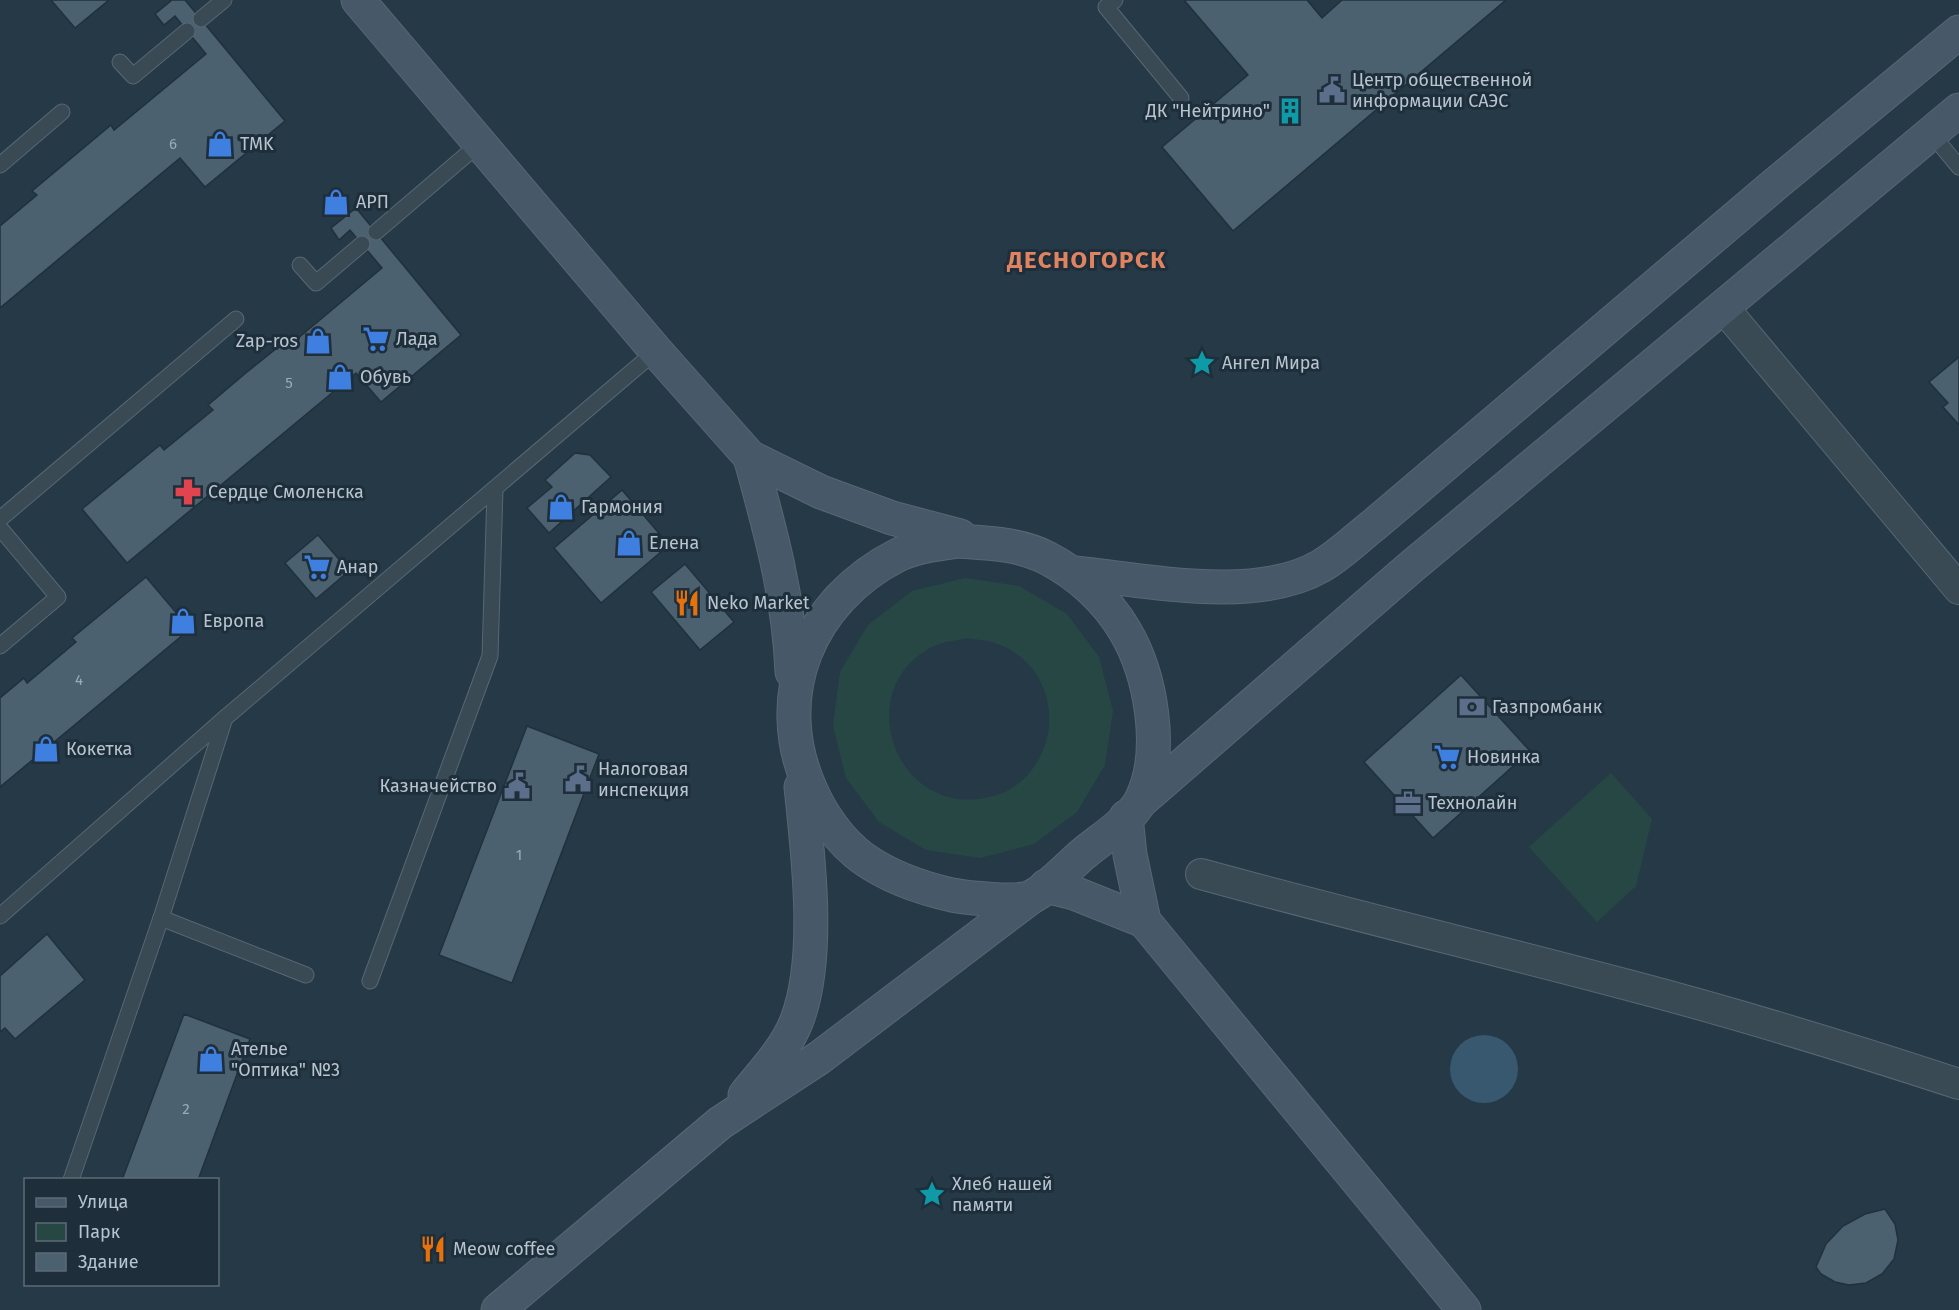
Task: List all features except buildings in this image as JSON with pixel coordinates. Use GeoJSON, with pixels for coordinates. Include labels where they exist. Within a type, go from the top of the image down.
{"type":"FeatureCollection","features":[{"type":"Feature","properties":{"kind":"street"},"geometry":{"type":"LineString","coordinates":[[358,0],[479,144],[750,457],[821,492],[892,518],[988,543]]}},
{"type":"Feature","properties":{"kind":"street"},"geometry":{"type":"LineString","coordinates":[[1074,573],[1213,587],[1270,585],[1320,566],[1375,524],[1773,186],[1959,32]]}},
{"type":"Feature","properties":{"kind":"street"},"geometry":{"type":"LineString","coordinates":[[498,1310],[720,1124],[819,1058],[1038,892],[1420,560],[1959,110]]}},
{"type":"Feature","properties":{"kind":"street"},"geometry":{"type":"LineString","coordinates":[[1722,306],[1959,589]]}},
{"type":"Feature","properties":{"kind":"street"},"geometry":{"type":"LineString","coordinates":[[720,1124],[780,1053],[797,1020],[809,978],[809,867],[798,760],[790,624],[779,559],[750,457]]}},
{"type":"Feature","properties":{"kind":"street"},"geometry":{"type":"LineString","coordinates":[[794,698],[811,637],[828,610],[849,587],[900,554],[928,545],[959,541],[988,543],[1019,547],[1044,556],[1074,573],[1100,599],[1125,630],[1139,663],[1154,728],[1151,764],[1134,809],[1130,855],[1144,921],[1464,1310]]}},
{"type":"Feature","properties":{"kind":"street"},"geometry":{"type":"LineString","coordinates":[[798,760],[822,815],[863,858],[915,886],[971,899],[1038,892],[1074,893],[1144,921]]}},
{"type":"Feature","properties":{"kind":"street"},"geometry":{"type":"LineString","coordinates":[[1200,874],[1359,918],[1662,994],[1808,1035],[1959,1084]]}},
{"type":"Feature","properties":{"kind":"lane"},"geometry":{"type":"LineString","coordinates":[[201,20],[224,0]]}},
{"type":"Feature","properties":{"kind":"lane"},"geometry":{"type":"LineString","coordinates":[[1115,0],[1106,7],[1181,99]]}},
{"type":"Feature","properties":{"kind":"lane"},"geometry":{"type":"LineString","coordinates":[[120,62],[133,76],[187,31]]}},
{"type":"Feature","properties":{"kind":"lane"},"geometry":{"type":"LineString","coordinates":[[0,165],[62,112]]}},
{"type":"Feature","properties":{"kind":"lane"},"geometry":{"type":"LineString","coordinates":[[1931,133],[1959,167]]}},
{"type":"Feature","properties":{"kind":"lane"},"geometry":{"type":"LineString","coordinates":[[376,232],[479,144]]}},
{"type":"Feature","properties":{"kind":"lane"},"geometry":{"type":"LineString","coordinates":[[300,265],[316,283],[362,244]]}},
{"type":"Feature","properties":{"kind":"lane"},"geometry":{"type":"LineString","coordinates":[[0,519],[237,319]]}},
{"type":"Feature","properties":{"kind":"lane"},"geometry":{"type":"LineString","coordinates":[[0,916],[225,718],[657,351]]}},
{"type":"Feature","properties":{"kind":"lane"},"geometry":{"type":"LineString","coordinates":[[370,981],[490,656],[495,490]]}},
{"type":"Feature","properties":{"kind":"lane"},"geometry":{"type":"LineString","coordinates":[[0,528],[58,597],[0,646]]}},
{"type":"Feature","properties":{"kind":"lane"},"geometry":{"type":"LineString","coordinates":[[71,1178],[161,918],[225,718]]}},
{"type":"Feature","properties":{"kind":"lane"},"geometry":{"type":"LineString","coordinates":[[161,918],[306,975]]}},
{"type":"Feature","properties":{"kind":"green space"},"geometry":{"type":"Polygon","coordinates":[[[965,578],[1019,586],[1067,614],[1099,657],[1113,711],[1105,765],[1077,812],[1034,844],[980,858],[926,850],[879,822],[846,778],[833,726],[840,672],[868,625],[912,591],[965,578]],[[967,638],[936,645],[909,664],[894,689],[889,717],[894,745],[908,770],[929,789],[957,799],[990,797],[1004,793],[1016,785],[1036,764],[1044,747],[1048,730],[1049,712],[1046,695],[1029,665],[1015,653],[998,644],[967,638]]]}},
{"type":"Feature","properties":{"kind":"green space"},"geometry":{"type":"Polygon","coordinates":[[[1611,773],[1652,819],[1636,886],[1597,922],[1529,847],[1611,773]]]}},
{"type":"Feature","properties":{"kind":"water"},"geometry":{"type":"Polygon","coordinates":[[[1477,1035],[1491,1035],[1503,1040],[1513,1050],[1518,1069],[1513,1088],[1503,1098],[1491,1103],[1477,1103],[1465,1098],[1455,1088],[1450,1076],[1450,1062],[1455,1050],[1465,1040],[1477,1035]]]}},
{"type":"Feature","properties":{"kind":"place","name":"Центр общественной информации САЭС"},"geometry":{"type":"Point","coordinates":[1332,90]}},
{"type":"Feature","properties":{"kind":"place","name":"ДК \"Нейтрино\""},"geometry":{"type":"Point","coordinates":[1290,111]}},
{"type":"Feature","properties":{"kind":"place","name":"TMK"},"geometry":{"type":"Point","coordinates":[220,144]}},
{"type":"Feature","properties":{"kind":"place","name":"АРП"},"geometry":{"type":"Point","coordinates":[336,202]}},
{"type":"Feature","properties":{"kind":"place","name":"Лада"},"geometry":{"type":"Point","coordinates":[376,339]}},
{"type":"Feature","properties":{"kind":"place","name":"Zap-ros"},"geometry":{"type":"Point","coordinates":[318,341]}},
{"type":"Feature","properties":{"kind":"place","name":"Ангел Мира"},"geometry":{"type":"Point","coordinates":[1202,363]}},
{"type":"Feature","properties":{"kind":"place","name":"Обувь"},"geometry":{"type":"Point","coordinates":[340,377]}},
{"type":"Feature","properties":{"kind":"place","name":"Сердце Смоленска"},"geometry":{"type":"Point","coordinates":[188,492]}},
{"type":"Feature","properties":{"kind":"place","name":"Гармония"},"geometry":{"type":"Point","coordinates":[561,507]}},
{"type":"Feature","properties":{"kind":"place","name":"Елена"},"geometry":{"type":"Point","coordinates":[629,543]}},
{"type":"Feature","properties":{"kind":"place","name":"Анар"},"geometry":{"type":"Point","coordinates":[317,567]}},
{"type":"Feature","properties":{"kind":"place","name":"Neko Market"},"geometry":{"type":"Point","coordinates":[687,603]}},
{"type":"Feature","properties":{"kind":"place","name":"Европа"},"geometry":{"type":"Point","coordinates":[183,621]}},
{"type":"Feature","properties":{"kind":"place","name":"Газпромбанк"},"geometry":{"type":"Point","coordinates":[1472,707]}},
{"type":"Feature","properties":{"kind":"place","name":"Кокетка"},"geometry":{"type":"Point","coordinates":[46,749]}},
{"type":"Feature","properties":{"kind":"place","name":"Новинка"},"geometry":{"type":"Point","coordinates":[1447,757]}},
{"type":"Feature","properties":{"kind":"place","name":"Налоговая инспекция"},"geometry":{"type":"Point","coordinates":[578,779]}},
{"type":"Feature","properties":{"kind":"place","name":"Казначейство"},"geometry":{"type":"Point","coordinates":[517,786]}},
{"type":"Feature","properties":{"kind":"place","name":"Технолайн"},"geometry":{"type":"Point","coordinates":[1408,803]}},
{"type":"Feature","properties":{"kind":"place","name":"Ателье \"Оптика\" №3"},"geometry":{"type":"Point","coordinates":[211,1059]}},
{"type":"Feature","properties":{"kind":"place","name":"Хлеб нашей памяти"},"geometry":{"type":"Point","coordinates":[932,1194]}},
{"type":"Feature","properties":{"kind":"place","name":"Meow coffee"},"geometry":{"type":"Point","coordinates":[433,1249]}},
{"type":"Feature","properties":{"kind":"district","name":"ДЕСНОГОРСК"},"geometry":{"type":"Point","coordinates":[1087,260]}}]}
